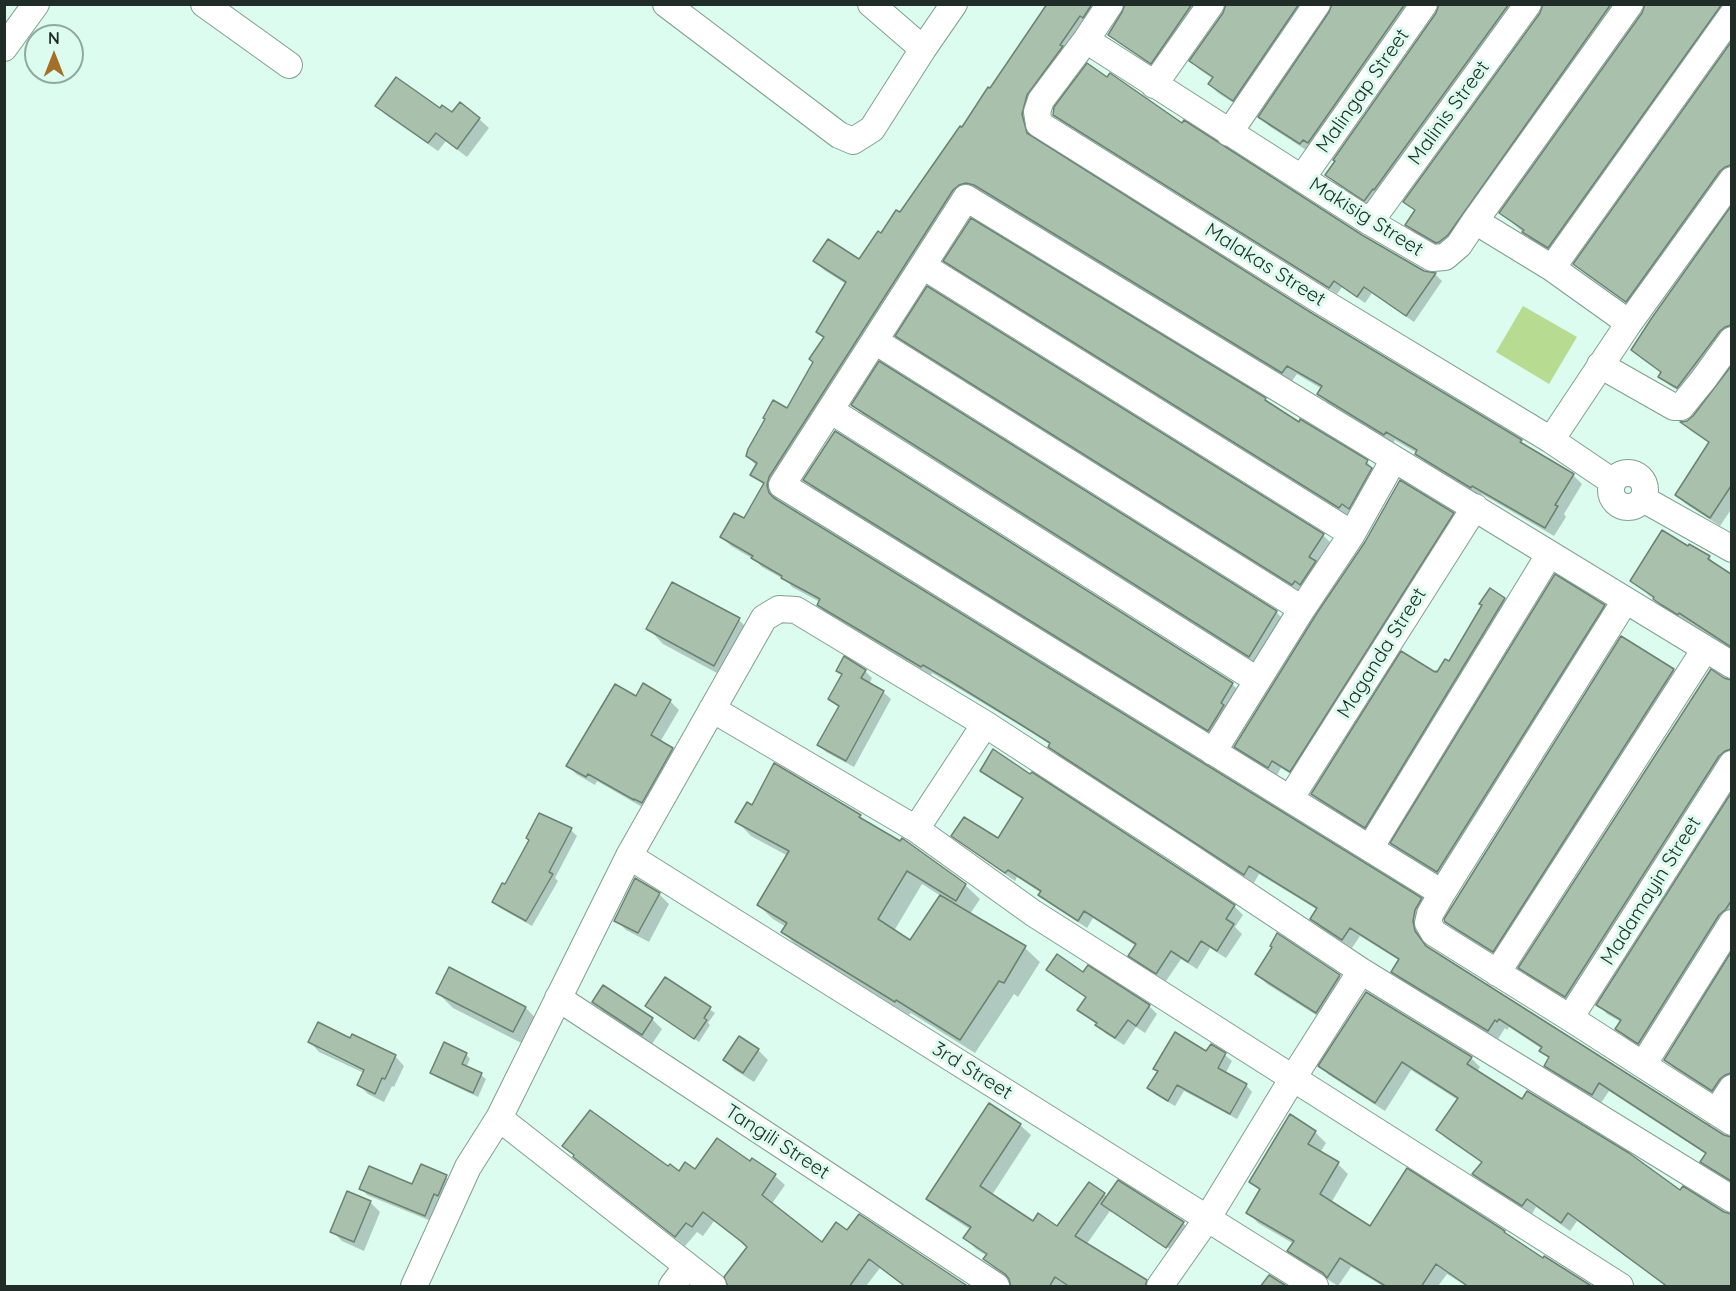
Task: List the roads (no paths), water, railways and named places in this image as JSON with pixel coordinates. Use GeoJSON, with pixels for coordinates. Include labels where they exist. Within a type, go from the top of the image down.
{"type":"FeatureCollection","features":[{"type":"Feature","properties":{"kind":"street"},"geometry":{"type":"LineString","coordinates":[[4,48],[36,4]]}},
{"type":"Feature","properties":{"kind":"street"},"geometry":{"type":"LineString","coordinates":[[204,4],[288,65]]}},
{"type":"Feature","properties":{"kind":"street"},"geometry":{"type":"LineString","coordinates":[[666,4],[839,135],[853,141],[872,129],[954,4]]}},
{"type":"Feature","properties":{"kind":"street"},"geometry":{"type":"LineString","coordinates":[[871,4],[923,49]]}},
{"type":"Feature","properties":{"kind":"street","name":"Malakas Street"},"geometry":{"type":"LineString","coordinates":[[1110,4],[1041,100],[1037,112],[1039,124],[1318,299],[1551,440],[1613,482],[1611,492],[1615,502],[1624,507],[1635,506],[1643,499],[1728,539]]}},
{"type":"Feature","properties":{"kind":"street"},"geometry":{"type":"LineString","coordinates":[[1154,85],[1211,4]]}},
{"type":"Feature","properties":{"kind":"street"},"geometry":{"type":"LineString","coordinates":[[1229,133],[1317,4]]}},
{"type":"Feature","properties":{"kind":"street","name":"Malingap Street"},"geometry":{"type":"LineString","coordinates":[[1302,178],[1424,4]]}},
{"type":"Feature","properties":{"kind":"street","name":"Malinis Street"},"geometry":{"type":"LineString","coordinates":[[1370,222],[1528,4]]}},
{"type":"Feature","properties":{"kind":"street","name":"Makisig Street"},"geometry":{"type":"LineString","coordinates":[[1086,40],[1370,222],[1432,258],[1445,257],[1459,245],[1630,4]]}},
{"type":"Feature","properties":{"kind":"street"},"geometry":{"type":"LineString","coordinates":[[1552,268],[1731,15]]}},
{"type":"Feature","properties":{"kind":"street"},"geometry":{"type":"LineString","coordinates":[[1551,440],[1629,323],[1731,180]]}},
{"type":"Feature","properties":{"kind":"street"},"geometry":{"type":"LineString","coordinates":[[1442,893],[782,485],[966,198],[1731,665]]}},
{"type":"Feature","properties":{"kind":"street"},"geometry":{"type":"LineString","coordinates":[[1474,221],[1552,268],[1629,323]]}},
{"type":"Feature","properties":{"kind":"street"},"geometry":{"type":"LineString","coordinates":[[923,266],[1352,534]]}},
{"type":"Feature","properties":{"kind":"street"},"geometry":{"type":"LineString","coordinates":[[1600,365],[1674,407],[1681,407],[1731,340]]}},
{"type":"Feature","properties":{"kind":"street"},"geometry":{"type":"LineString","coordinates":[[875,341],[1302,609]]}},
{"type":"Feature","properties":{"kind":"street"},"geometry":{"type":"LineString","coordinates":[[830,410],[1257,680]]}},
{"type":"Feature","properties":{"kind":"street"},"geometry":{"type":"LineString","coordinates":[[1213,752],[1302,609],[1352,534],[1394,459]]}},
{"type":"Feature","properties":{"kind":"street","name":"Maganda Street"},"geometry":{"type":"LineString","coordinates":[[1290,799],[1474,507]]}},
{"type":"Feature","properties":{"kind":"street"},"geometry":{"type":"LineString","coordinates":[[1370,848],[1550,555]]}},
{"type":"Feature","properties":{"kind":"street"},"geometry":{"type":"LineString","coordinates":[[1625,601],[1442,893],[1430,914],[1428,923],[1434,933],[1724,1117],[1731,1088]]}},
{"type":"Feature","properties":{"kind":"street"},"geometry":{"type":"LineString","coordinates":[[414,1287],[468,1167],[499,1118],[629,856],[764,618],[779,609],[796,610],[985,724],[1361,971],[1731,1199]]}},
{"type":"Feature","properties":{"kind":"street"},"geometry":{"type":"LineString","coordinates":[[1497,973],[1705,649]]}},
{"type":"Feature","properties":{"kind":"street"},"geometry":{"type":"LineString","coordinates":[[712,709],[916,829],[1034,913],[1620,1287]]}},
{"type":"Feature","properties":{"kind":"street"},"geometry":{"type":"LineString","coordinates":[[916,829],[985,724]]}},
{"type":"Feature","properties":{"kind":"street","name":"Madamayin Street"},"geometry":{"type":"LineString","coordinates":[[1570,1018],[1731,764]]}},
{"type":"Feature","properties":{"kind":"street","name":"3rd Street"},"geometry":{"type":"LineString","coordinates":[[629,856],[1315,1287]]}},
{"type":"Feature","properties":{"kind":"street"},"geometry":{"type":"LineString","coordinates":[[1642,1065],[1731,923]]}},
{"type":"Feature","properties":{"kind":"street"},"geometry":{"type":"LineString","coordinates":[[1160,1287],[1208,1219],[1361,971]]}},
{"type":"Feature","properties":{"kind":"street","name":"Tangili Street"},"geometry":{"type":"LineString","coordinates":[[558,998],[996,1287]]}},
{"type":"Feature","properties":{"kind":"street"},"geometry":{"type":"LineString","coordinates":[[499,1118],[679,1276],[713,1287]]}}]}
